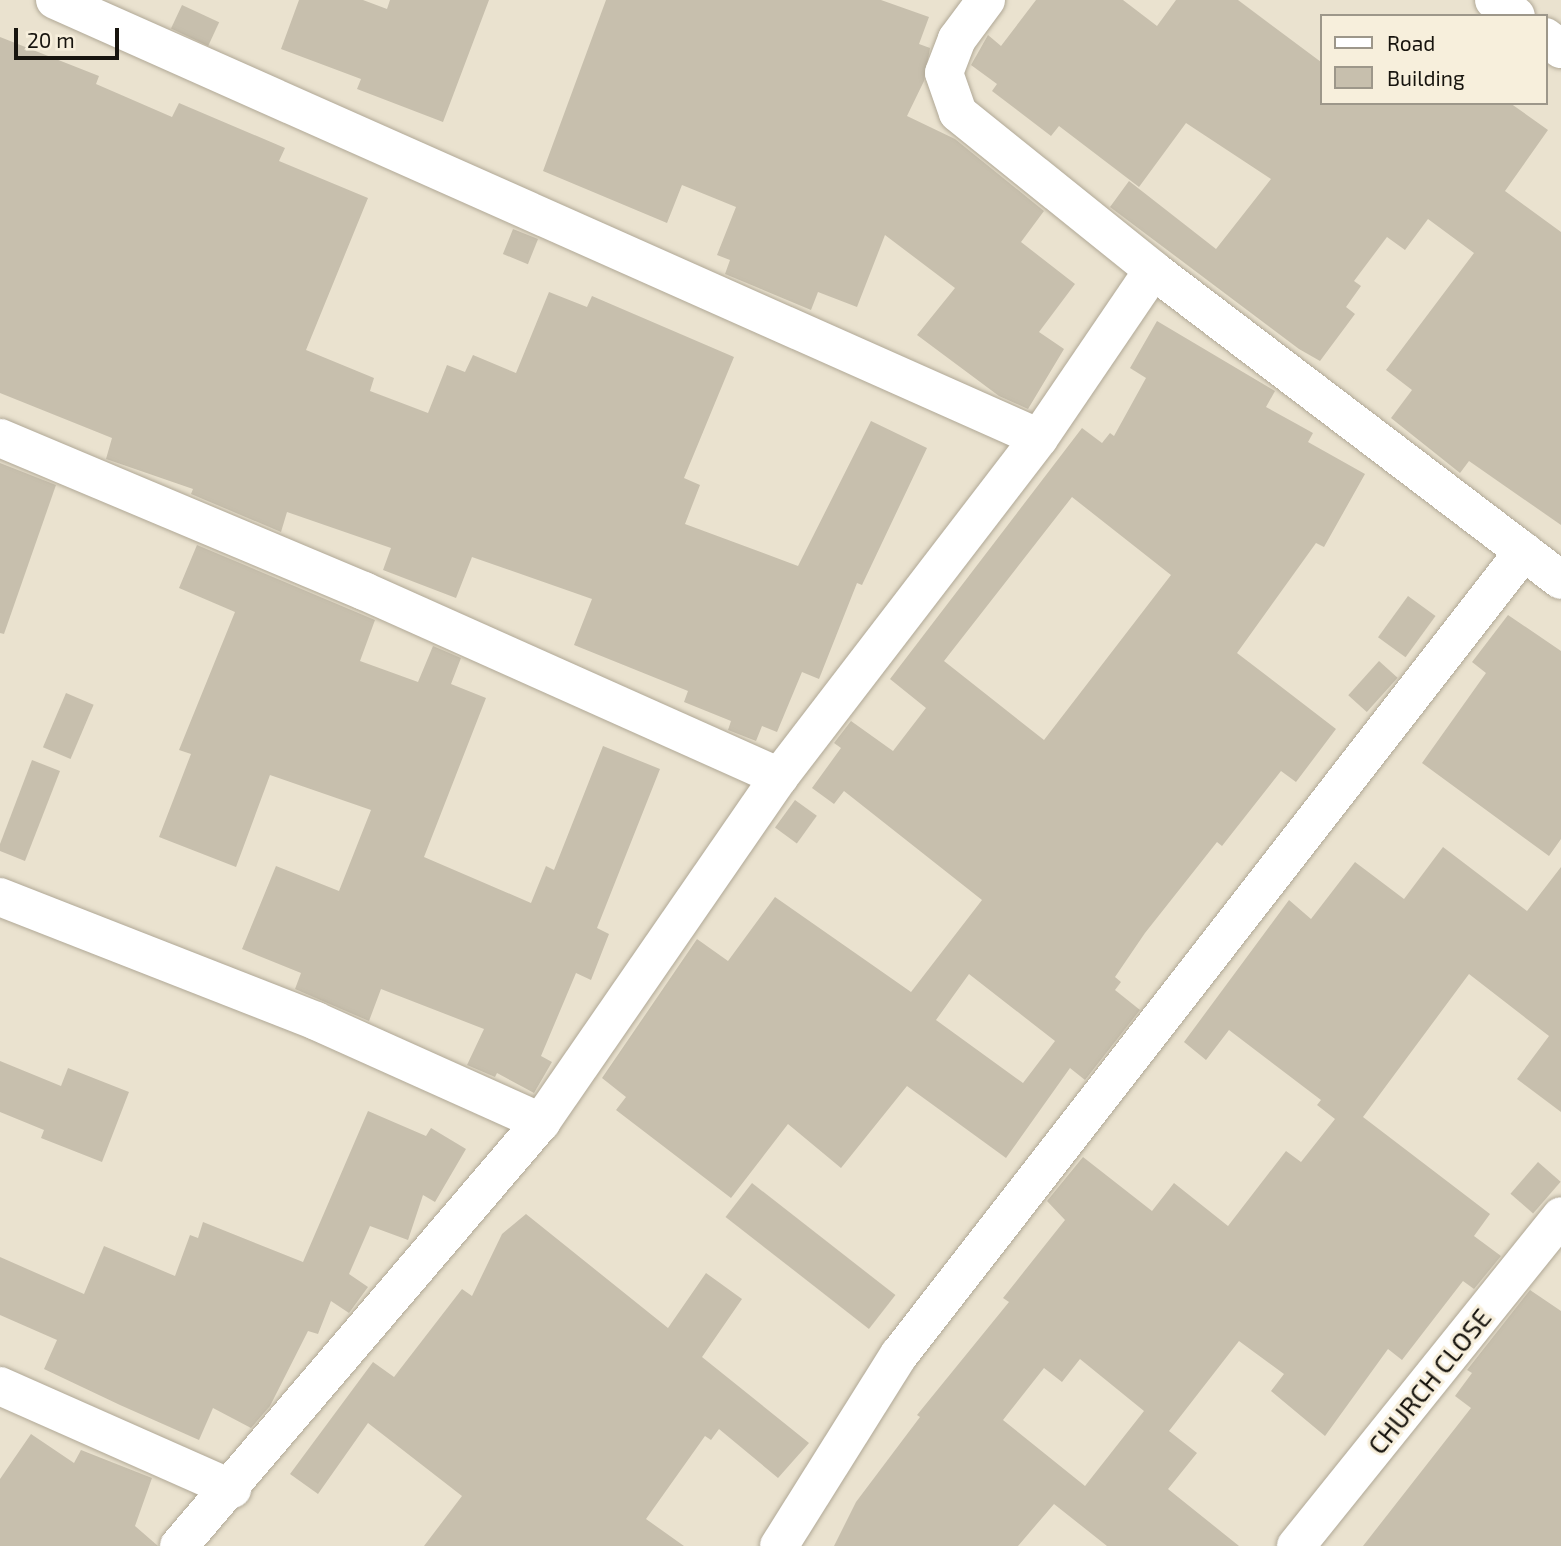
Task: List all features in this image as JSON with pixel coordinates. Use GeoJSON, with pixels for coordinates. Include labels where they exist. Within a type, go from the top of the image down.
{"type":"FeatureCollection","features":[{"type":"Feature","properties":{"kind":"street"},"geometry":{"type":"LineString","coordinates":[[55,0],[1039,438]]}},
{"type":"Feature","properties":{"kind":"street"},"geometry":{"type":"LineString","coordinates":[[986,0],[957,39],[944,72],[958,113],[1153,270],[1561,580]]}},
{"type":"Feature","properties":{"kind":"street"},"geometry":{"type":"LineString","coordinates":[[1494,0],[1513,14]]}},
{"type":"Feature","properties":{"kind":"street"},"geometry":{"type":"LineString","coordinates":[[179,1546],[232,1489],[541,1122],[779,777],[1039,438],[1153,270]]}},
{"type":"Feature","properties":{"kind":"street"},"geometry":{"type":"LineString","coordinates":[[0,438],[364,591],[779,777]]}},
{"type":"Feature","properties":{"kind":"street"},"geometry":{"type":"LineString","coordinates":[[779,1546],[899,1355],[1524,551]]}},
{"type":"Feature","properties":{"kind":"street"},"geometry":{"type":"LineString","coordinates":[[0,897],[316,1021],[541,1122]]}},
{"type":"Feature","properties":{"kind":"street","name":"CHURCH CLOSE"},"geometry":{"type":"LineString","coordinates":[[1296,1546],[1561,1216]]}},
{"type":"Feature","properties":{"kind":"street"},"geometry":{"type":"LineString","coordinates":[[0,1386],[232,1489]]}},
{"type":"Feature","properties":{"kind":"building"},"geometry":{"type":"Polygon","coordinates":[[[299,0],[363,0],[387,9],[390,0],[489,0],[443,122],[357,89],[361,79],[281,49],[299,0]]]}},
{"type":"Feature","properties":{"kind":"building"},"geometry":{"type":"Polygon","coordinates":[[[606,0],[881,0],[929,17],[919,44],[930,48],[924,81],[907,116],[955,139],[1044,211],[1021,242],[1075,284],[1039,332],[1064,349],[1028,409],[999,396],[917,335],[955,288],[885,235],[857,307],[818,292],[811,310],[725,274],[730,260],[717,255],[736,207],[682,185],[667,223],[543,171],[606,0]]]}},
{"type":"Feature","properties":{"kind":"building"},"geometry":{"type":"Polygon","coordinates":[[[1036,0],[1123,0],[1157,26],[1176,0],[1238,0],[1320,61],[1320,105],[1513,105],[1548,130],[1505,191],[1561,232],[1561,525],[1469,461],[1460,473],[1391,418],[1412,390],[1386,370],[1474,253],[1428,219],[1405,250],[1387,237],[1354,281],[1361,286],[1346,307],[1355,314],[1320,361],[1299,349],[1110,207],[1129,181],[1216,249],[1271,179],[1186,123],[1139,187],[1059,126],[1051,136],[992,91],[997,84],[971,65],[988,35],[1001,46],[1036,0]]]}},
{"type":"Feature","properties":{"kind":"building"},"geometry":{"type":"Polygon","coordinates":[[[182,5],[219,22],[208,46],[171,29],[182,5]]]}},
{"type":"Feature","properties":{"kind":"building"},"geometry":{"type":"Polygon","coordinates":[[[0,37],[99,76],[96,84],[172,117],[179,103],[285,148],[279,161],[368,198],[306,350],[374,378],[370,391],[428,413],[447,365],[465,372],[473,355],[516,373],[549,292],[587,307],[592,296],[734,357],[684,478],[700,485],[685,524],[798,566],[871,421],[927,448],[862,585],[857,583],[819,679],[802,672],[777,732],[762,726],[756,741],[728,730],[731,721],[684,702],[688,691],[574,645],[592,599],[472,557],[456,598],[383,570],[391,548],[287,512],[281,532],[191,494],[193,489],[106,459],[112,438],[0,393],[0,37]]]}},
{"type":"Feature","properties":{"kind":"building"},"geometry":{"type":"Polygon","coordinates":[[[513,229],[538,239],[528,264],[503,254],[513,229]]]}},
{"type":"Feature","properties":{"kind":"building"},"geometry":{"type":"Polygon","coordinates":[[[1157,321],[1275,391],[1266,407],[1313,433],[1308,442],[1365,474],[1324,547],[1316,543],[1237,653],[1336,729],[1296,782],[1281,771],[1222,846],[1217,842],[1145,933],[1115,977],[1121,982],[1115,990],[1140,1010],[1085,1080],[1070,1068],[1006,1158],[907,1086],[841,1168],[788,1124],[731,1198],[616,1110],[626,1097],[602,1078],[697,939],[728,961],[775,897],[911,992],[982,900],[844,791],[834,804],[812,788],[841,748],[834,743],[851,721],[893,751],[926,708],[890,679],[1082,428],[1102,443],[1110,433],[1114,436],[1146,378],[1130,368],[1157,321]],[[1072,497],[944,661],[1044,740],[1171,575],[1072,497]],[[969,974],[936,1020],[1023,1083],[1055,1041],[969,974]]]}},
{"type":"Feature","properties":{"kind":"building"},"geometry":{"type":"Polygon","coordinates":[[[0,463],[56,485],[4,634],[0,633],[0,463]]]}},
{"type":"Feature","properties":{"kind":"building"},"geometry":{"type":"Polygon","coordinates":[[[197,545],[375,620],[360,661],[418,682],[433,646],[461,658],[451,684],[486,698],[424,857],[531,903],[546,866],[554,870],[603,746],[660,769],[597,928],[609,934],[591,980],[576,973],[541,1056],[552,1062],[534,1093],[497,1073],[495,1077],[467,1065],[484,1029],[381,989],[369,1021],[295,989],[301,973],[242,949],[276,866],[339,891],[371,810],[270,775],[236,867],[159,837],[191,754],[179,750],[235,612],[179,588],[197,545]]]}},
{"type":"Feature","properties":{"kind":"building"},"geometry":{"type":"Polygon","coordinates":[[[1408,596],[1436,616],[1406,657],[1378,637],[1408,596]]]}},
{"type":"Feature","properties":{"kind":"building"},"geometry":{"type":"Polygon","coordinates":[[[1508,615],[1561,651],[1561,839],[1549,856],[1422,763],[1486,673],[1472,662],[1508,615]]]}},
{"type":"Feature","properties":{"kind":"building"},"geometry":{"type":"Polygon","coordinates":[[[1379,661],[1398,678],[1367,712],[1348,695],[1379,661]]]}},
{"type":"Feature","properties":{"kind":"building"},"geometry":{"type":"Polygon","coordinates":[[[66,693],[94,705],[71,759],[43,747],[66,693]]]}},
{"type":"Feature","properties":{"kind":"building"},"geometry":{"type":"Polygon","coordinates":[[[32,760],[60,771],[25,861],[0,851],[0,844],[32,760]]]}},
{"type":"Feature","properties":{"kind":"building"},"geometry":{"type":"Polygon","coordinates":[[[795,800],[817,816],[797,843],[775,828],[795,800]]]}},
{"type":"Feature","properties":{"kind":"building"},"geometry":{"type":"Polygon","coordinates":[[[1443,847],[1527,911],[1561,867],[1561,1112],[1517,1079],[1549,1036],[1469,974],[1363,1117],[1490,1214],[1474,1236],[1501,1256],[1474,1289],[1463,1281],[1402,1360],[1388,1349],[1325,1436],[1271,1391],[1284,1374],[1239,1341],[1169,1431],[1197,1453],[1168,1489],[1239,1546],[1107,1546],[1054,1504],[1018,1546],[834,1546],[856,1502],[920,1417],[917,1415],[1009,1302],[1003,1298],[1065,1220],[1047,1201],[1083,1157],[1152,1211],[1174,1183],[1228,1226],[1286,1151],[1301,1162],[1335,1119],[1317,1105],[1321,1100],[1229,1030],[1206,1060],[1184,1042],[1289,900],[1311,919],[1355,862],[1404,899],[1443,847]],[[1080,1359],[1062,1382],[1044,1368],[1003,1420],[1085,1486],[1144,1411],[1080,1359]]]}},
{"type":"Feature","properties":{"kind":"building"},"geometry":{"type":"Polygon","coordinates":[[[0,1061],[61,1086],[68,1068],[129,1092],[102,1162],[41,1138],[44,1130],[0,1112],[0,1061]]]}},
{"type":"Feature","properties":{"kind":"building"},"geometry":{"type":"Polygon","coordinates":[[[368,1111],[426,1136],[431,1128],[466,1149],[435,1202],[423,1195],[408,1240],[370,1226],[349,1274],[368,1287],[349,1313],[331,1301],[318,1334],[308,1331],[270,1406],[251,1428],[213,1408],[199,1440],[120,1405],[44,1369],[57,1340],[0,1315],[0,1257],[84,1294],[104,1246],[175,1276],[190,1235],[198,1238],[203,1222],[303,1262],[368,1111]]]}},
{"type":"Feature","properties":{"kind":"building"},"geometry":{"type":"Polygon","coordinates":[[[1538,1162],[1561,1182],[1533,1213],[1510,1194],[1538,1162]]]}},
{"type":"Feature","properties":{"kind":"building"},"geometry":{"type":"Polygon","coordinates":[[[752,1183],[895,1295],[869,1329],[726,1217],[752,1183]]]}},
{"type":"Feature","properties":{"kind":"building"},"geometry":{"type":"Polygon","coordinates":[[[526,1214],[668,1328],[706,1273],[742,1299],[702,1357],[809,1443],[778,1478],[719,1429],[711,1440],[705,1436],[646,1519],[684,1546],[424,1546],[462,1496],[368,1423],[318,1494],[290,1474],[373,1362],[394,1377],[462,1289],[472,1296],[502,1234],[526,1214]]]}},
{"type":"Feature","properties":{"kind":"building"},"geometry":{"type":"Polygon","coordinates":[[[1530,1290],[1561,1311],[1561,1546],[1363,1546],[1471,1408],[1455,1396],[1472,1373],[1467,1370],[1530,1290]]]}},
{"type":"Feature","properties":{"kind":"building"},"geometry":{"type":"Polygon","coordinates":[[[31,1434],[74,1463],[81,1450],[152,1478],[135,1526],[158,1546],[0,1546],[0,1479],[31,1434]]]}}]}
